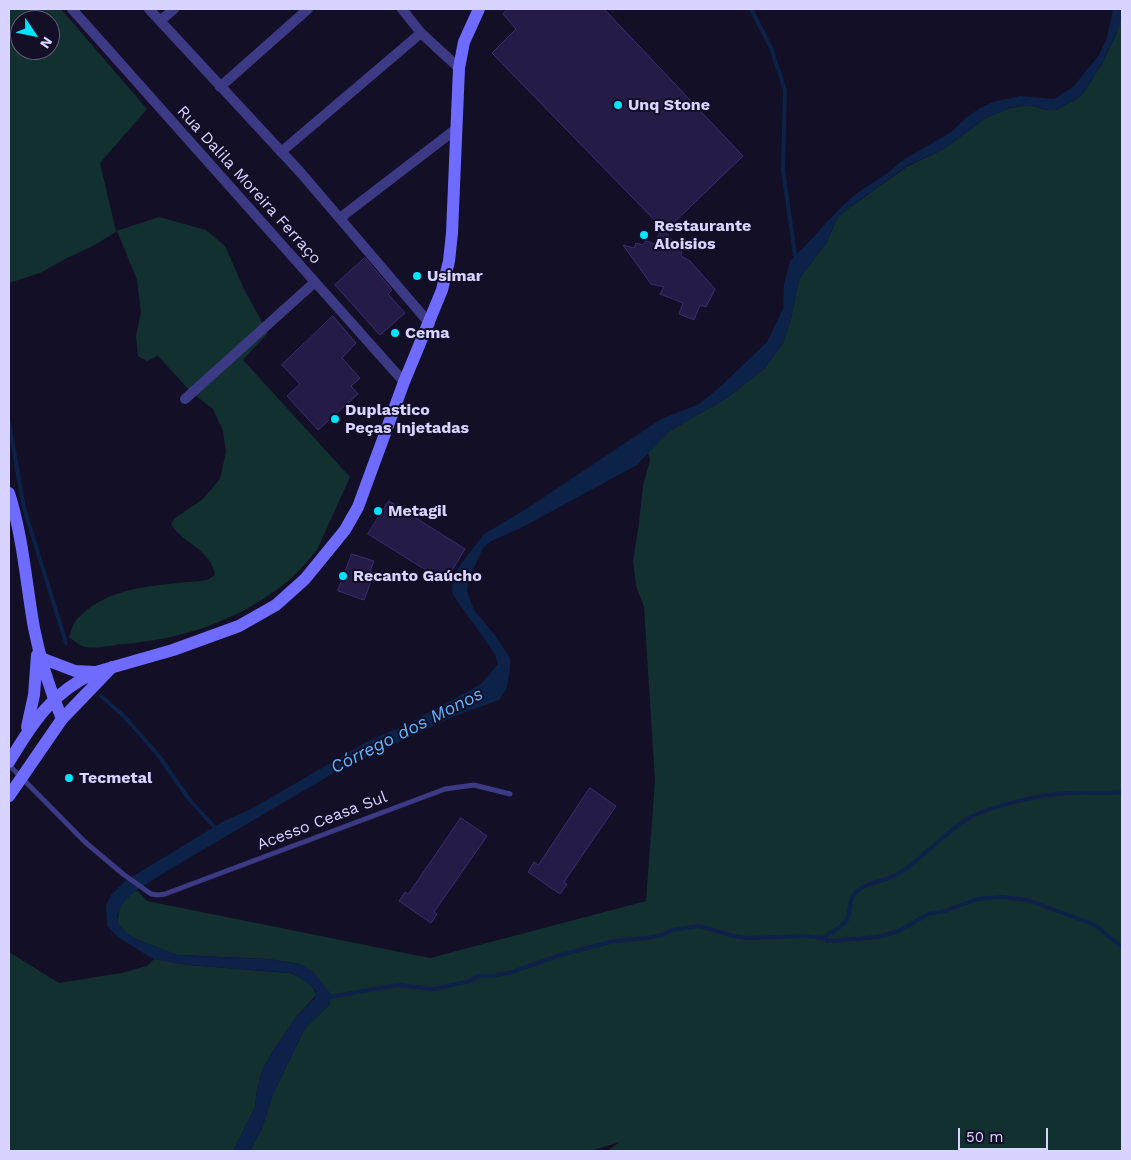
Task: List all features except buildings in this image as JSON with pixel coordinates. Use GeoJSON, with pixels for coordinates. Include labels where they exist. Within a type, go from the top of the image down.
{"type":"FeatureCollection","features":[{"type":"Feature","properties":{"kind":"main road"},"geometry":{"type":"LineString","coordinates":[[9,763],[23,738],[46,706],[84,678],[96,672],[173,650],[238,626],[276,605],[305,579],[345,530],[358,507],[404,382],[430,324],[442,290],[449,261],[452,233],[459,68],[464,42],[479,9]]}},
{"type":"Feature","properties":{"kind":"main road"},"geometry":{"type":"LineString","coordinates":[[9,493],[19,534],[41,658],[62,719]]}},
{"type":"Feature","properties":{"kind":"main road"},"geometry":{"type":"LineString","coordinates":[[23,738],[31,714],[38,645]]}},
{"type":"Feature","properties":{"kind":"main road"},"geometry":{"type":"LineString","coordinates":[[41,658],[75,671],[96,672]]}},
{"type":"Feature","properties":{"kind":"main road"},"geometry":{"type":"LineString","coordinates":[[9,796],[62,719],[112,668]]}},
{"type":"Feature","properties":{"kind":"street","name":"Rua Dalila Moreira Ferraço"},"geometry":{"type":"LineString","coordinates":[[72,9],[404,382]]}},
{"type":"Feature","properties":{"kind":"street"},"geometry":{"type":"LineString","coordinates":[[149,9],[340,218],[430,324]]}},
{"type":"Feature","properties":{"kind":"street"},"geometry":{"type":"LineString","coordinates":[[160,21],[174,9]]}},
{"type":"Feature","properties":{"kind":"street"},"geometry":{"type":"LineString","coordinates":[[220,87],[308,9]]}},
{"type":"Feature","properties":{"kind":"street"},"geometry":{"type":"LineString","coordinates":[[402,9],[421,33],[459,68]]}},
{"type":"Feature","properties":{"kind":"street"},"geometry":{"type":"LineString","coordinates":[[281,152],[421,33]]}},
{"type":"Feature","properties":{"kind":"street"},"geometry":{"type":"LineString","coordinates":[[340,218],[456,129]]}},
{"type":"Feature","properties":{"kind":"street"},"geometry":{"type":"LineString","coordinates":[[186,399],[315,282]]}},
{"type":"Feature","properties":{"kind":"lane"},"geometry":{"type":"LineString","coordinates":[[9,763],[21,778]]}},
{"type":"Feature","properties":{"kind":"lane","name":"Acesso Ceasa Sul"},"geometry":{"type":"LineString","coordinates":[[21,778],[85,842],[145,891],[158,895],[445,789],[474,785],[510,794]]}},
{"type":"Feature","properties":{"kind":"green space"},"geometry":{"type":"Polygon","coordinates":[[[9,9],[61,9],[147,109],[100,163],[116,231],[159,217],[206,230],[225,246],[244,289],[268,333],[243,360],[350,477],[317,550],[279,588],[262,600],[225,619],[206,627],[166,638],[145,642],[87,647],[82,646],[69,637],[77,619],[92,606],[107,598],[140,588],[207,580],[215,575],[212,566],[203,553],[176,531],[171,524],[175,518],[203,499],[220,479],[226,452],[223,431],[213,409],[192,393],[158,356],[147,361],[138,356],[136,336],[141,312],[137,280],[117,231],[95,245],[40,273],[9,283],[9,9]]]}},
{"type":"Feature","properties":{"kind":"green space"},"geometry":{"type":"Polygon","coordinates":[[[1122,9],[1122,1151],[607,1151],[620,1142],[590,1151],[250,1151],[262,1128],[273,1094],[305,1028],[330,1004],[300,964],[268,959],[177,955],[138,940],[127,934],[118,924],[120,908],[125,900],[137,890],[147,901],[430,958],[646,901],[655,781],[644,607],[636,586],[633,561],[643,486],[650,460],[648,453],[671,430],[727,398],[765,368],[783,343],[791,319],[799,279],[827,242],[838,216],[908,166],[944,149],[986,118],[1010,108],[1030,105],[1046,110],[1056,110],[1078,98],[1084,92],[1103,62],[1117,32],[1122,9]]]}},
{"type":"Feature","properties":{"kind":"green space"},"geometry":{"type":"Polygon","coordinates":[[[9,952],[59,983],[121,973],[147,966],[154,959],[189,965],[289,973],[302,978],[310,984],[316,995],[297,1016],[274,1049],[262,1071],[255,1107],[233,1151],[9,1151],[9,952]]]}},
{"type":"Feature","properties":{"kind":"water","name":"Córrego dos Monos"},"geometry":{"type":"Polygon","coordinates":[[[1113,9],[1122,9],[1117,32],[1103,62],[1084,92],[1078,98],[1056,110],[1046,110],[1030,105],[1010,108],[986,118],[944,149],[907,166],[838,216],[827,242],[799,279],[791,319],[783,343],[765,368],[727,398],[671,430],[637,465],[519,529],[491,541],[483,548],[469,578],[467,591],[474,610],[494,634],[510,658],[507,688],[499,700],[455,716],[339,770],[172,868],[137,890],[124,901],[117,915],[118,924],[127,934],[138,940],[177,955],[268,959],[300,964],[314,972],[331,994],[330,1004],[305,1028],[273,1094],[262,1128],[250,1151],[233,1151],[255,1107],[262,1071],[274,1049],[297,1016],[315,998],[316,990],[296,975],[289,973],[189,965],[153,959],[118,937],[107,926],[106,905],[111,895],[125,881],[224,821],[251,809],[370,740],[406,725],[481,684],[498,664],[495,654],[453,595],[452,588],[453,576],[484,534],[523,511],[661,419],[699,404],[721,386],[767,342],[783,309],[784,284],[790,261],[838,210],[857,193],[889,172],[900,162],[951,132],[980,108],[993,102],[1020,96],[1054,99],[1073,87],[1099,55],[1107,37],[1113,9]]]}},
{"type":"Feature","properties":{"kind":"waterway"},"geometry":{"type":"LineString","coordinates":[[751,9],[771,48],[785,90],[783,170],[796,261]]}},
{"type":"Feature","properties":{"kind":"waterway"},"geometry":{"type":"LineString","coordinates":[[9,423],[24,508],[66,643]]}},
{"type":"Feature","properties":{"kind":"waterway"},"geometry":{"type":"LineString","coordinates":[[101,696],[124,716],[158,755],[189,799],[217,830]]}},
{"type":"Feature","properties":{"kind":"waterway"},"geometry":{"type":"LineString","coordinates":[[823,938],[845,923],[853,895],[856,892],[867,885],[890,878],[901,872],[958,826],[976,815],[1001,806],[1045,796],[1069,793],[1122,792]]}},
{"type":"Feature","properties":{"kind":"waterway"},"geometry":{"type":"LineString","coordinates":[[329,997],[398,985],[434,989],[470,981],[478,976],[492,976],[512,972],[557,956],[614,941],[647,938],[662,935],[672,930],[699,926],[747,938],[805,936],[823,938],[828,941],[878,937],[901,930],[928,914],[945,911],[977,899],[1001,897],[1028,900],[1095,925],[1122,947]]}},
{"type":"Feature","properties":{"kind":"place","name":"Unq Stone"},"geometry":{"type":"Point","coordinates":[618,105]}},
{"type":"Feature","properties":{"kind":"place","name":"Restaurante Aloisios"},"geometry":{"type":"Point","coordinates":[644,235]}},
{"type":"Feature","properties":{"kind":"place","name":"Usimar"},"geometry":{"type":"Point","coordinates":[417,276]}},
{"type":"Feature","properties":{"kind":"place","name":"Cema"},"geometry":{"type":"Point","coordinates":[395,333]}},
{"type":"Feature","properties":{"kind":"place","name":"Duplastico Peças Injetadas"},"geometry":{"type":"Point","coordinates":[335,419]}},
{"type":"Feature","properties":{"kind":"place","name":"Metagil"},"geometry":{"type":"Point","coordinates":[378,511]}},
{"type":"Feature","properties":{"kind":"place","name":"Recanto Gaúcho"},"geometry":{"type":"Point","coordinates":[343,576]}},
{"type":"Feature","properties":{"kind":"place","name":"Tecmetal"},"geometry":{"type":"Point","coordinates":[69,778]}}]}
